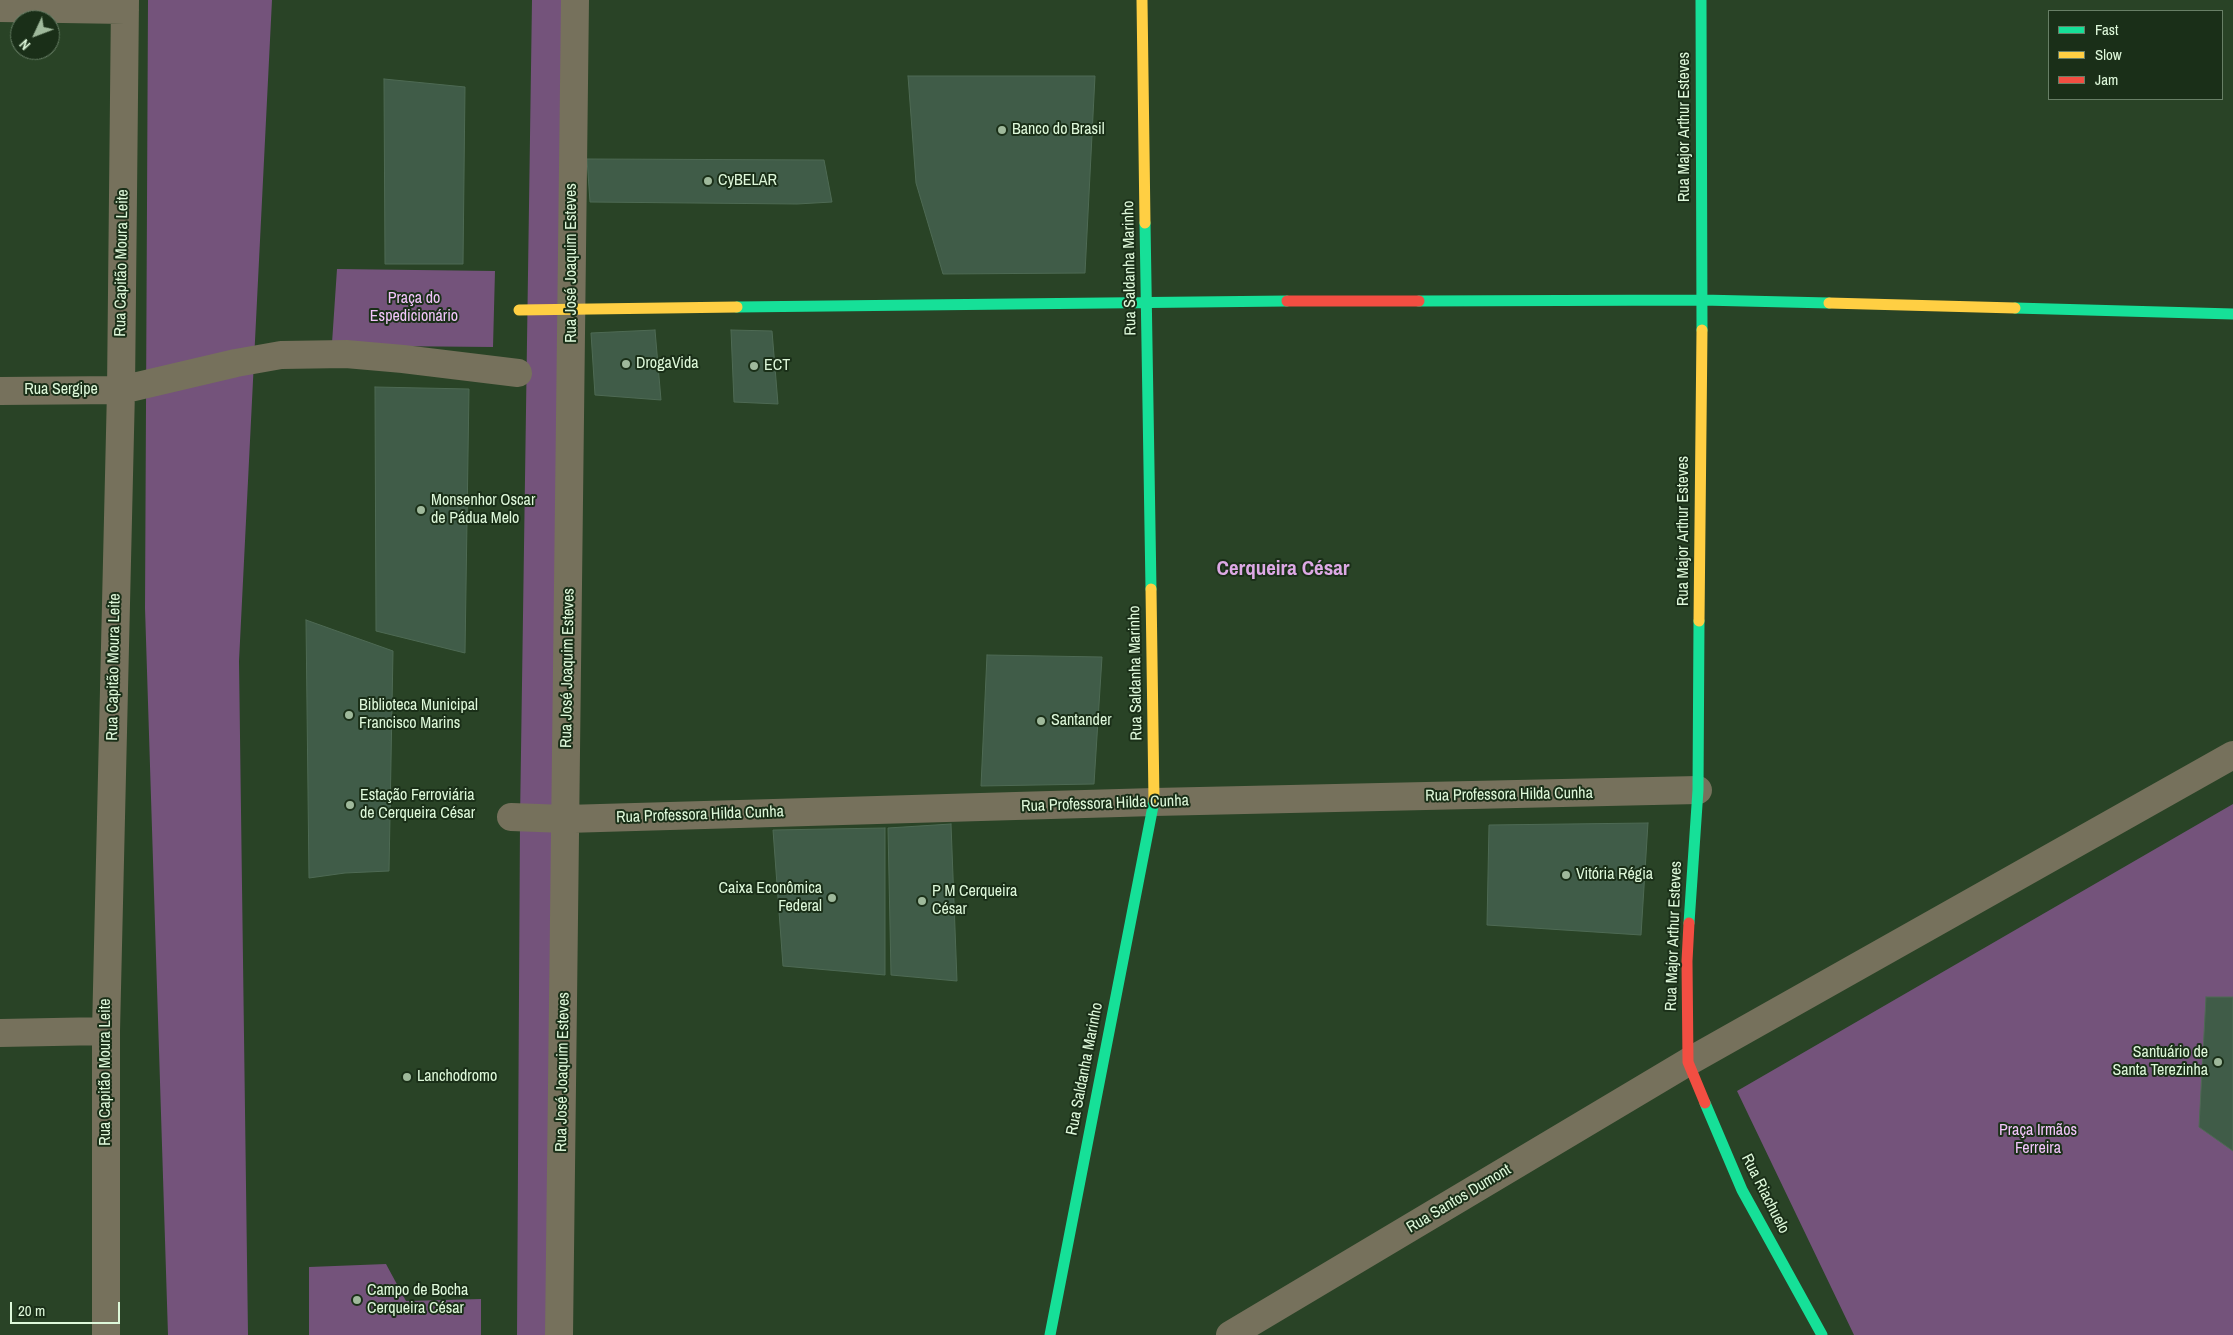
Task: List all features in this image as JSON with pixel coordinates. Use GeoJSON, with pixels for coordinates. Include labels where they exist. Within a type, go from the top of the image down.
{"type":"FeatureCollection","features":[{"type":"Feature","properties":{"kind":"street","name":"Rua José Joaquim Esteves"},"geometry":{"type":"LineString","coordinates":[[559,1335],[574,0]]}},
{"type":"Feature","properties":{"kind":"street","name":"Rua Saldanha Marinho"},"geometry":{"type":"LineString","coordinates":[[1050,1335],[1154,802],[1142,0]]}},
{"type":"Feature","properties":{"kind":"street","name":"Rua Major Arthur Esteves"},"geometry":{"type":"LineString","coordinates":[[1688,1062],[1687,961],[1698,790],[1702,300],[1701,0]]}},
{"type":"Feature","properties":{"kind":"street"},"geometry":{"type":"LineString","coordinates":[[0,8],[125,5]]}},
{"type":"Feature","properties":{"kind":"street","name":"Rua Capitão Moura Leite"},"geometry":{"type":"LineString","coordinates":[[106,1335],[106,1032],[121,390],[125,5]]}},
{"type":"Feature","properties":{"kind":"street"},"geometry":{"type":"LineString","coordinates":[[519,310],[1147,301],[1702,300],[2233,314]]}},
{"type":"Feature","properties":{"kind":"street","name":"Rua Sergipe"},"geometry":{"type":"LineString","coordinates":[[0,391],[121,390],[236,362],[281,355],[346,354],[375,356],[518,373]]}},
{"type":"Feature","properties":{"kind":"street"},"geometry":{"type":"LineString","coordinates":[[1688,1062],[2233,755]]}},
{"type":"Feature","properties":{"kind":"street","name":"Rua Professora Hilda Cunha"},"geometry":{"type":"LineString","coordinates":[[511,816],[566,819],[1154,802],[1698,790]]}},
{"type":"Feature","properties":{"kind":"street"},"geometry":{"type":"LineString","coordinates":[[0,1033],[106,1032]]}},
{"type":"Feature","properties":{"kind":"street","name":"Rua Riachuelo"},"geometry":{"type":"LineString","coordinates":[[1688,1062],[1742,1190],[1820,1334]]}},
{"type":"Feature","properties":{"kind":"street","name":"Rua Santos Dumont"},"geometry":{"type":"LineString","coordinates":[[1230,1335],[1688,1062]]}},
{"type":"Feature","properties":{"kind":"green space"},"geometry":{"type":"Polygon","coordinates":[[[148,0],[272,0],[239,661],[248,1335],[168,1335],[145,608],[148,0]]]}},
{"type":"Feature","properties":{"kind":"green space"},"geometry":{"type":"Polygon","coordinates":[[[532,0],[564,0],[547,1335],[517,1335],[520,820],[532,0]]]}},
{"type":"Feature","properties":{"kind":"green space","name":"Praça do Espedicionário"},"geometry":{"type":"Polygon","coordinates":[[[337,269],[495,271],[493,347],[383,346],[332,343],[337,269]]]}},
{"type":"Feature","properties":{"kind":"green space","name":"Praça Irmãos Ferreira"},"geometry":{"type":"Polygon","coordinates":[[[2233,804],[2233,1335],[1854,1335],[1737,1091],[2233,804]]]}},
{"type":"Feature","properties":{"kind":"green space","name":"Campo de Bocha Cerqueira César"},"geometry":{"type":"Polygon","coordinates":[[[386,1264],[406,1301],[481,1299],[481,1335],[309,1335],[309,1267],[386,1264]]]}},
{"type":"Feature","properties":{"kind":"building","name":"Banco do Brasil"},"geometry":{"type":"Polygon","coordinates":[[[908,76],[1095,76],[1085,273],[943,274],[916,183],[908,76]]]}},
{"type":"Feature","properties":{"kind":"building"},"geometry":{"type":"Polygon","coordinates":[[[384,79],[465,87],[463,264],[385,264],[384,79]]]}},
{"type":"Feature","properties":{"kind":"building","name":"CyBELAR"},"geometry":{"type":"Polygon","coordinates":[[[587,159],[824,160],[832,202],[797,204],[590,202],[587,159]]]}},
{"type":"Feature","properties":{"kind":"building","name":"DrogaVida"},"geometry":{"type":"Polygon","coordinates":[[[655,330],[661,400],[595,395],[591,333],[655,330]]]}},
{"type":"Feature","properties":{"kind":"building","name":"ECT"},"geometry":{"type":"Polygon","coordinates":[[[731,330],[772,331],[778,404],[734,402],[731,330]]]}},
{"type":"Feature","properties":{"kind":"building","name":"Monsenhor Oscar de Pádua Melo"},"geometry":{"type":"Polygon","coordinates":[[[375,387],[469,389],[465,653],[376,631],[375,387]]]}},
{"type":"Feature","properties":{"kind":"building","name":"Estação Ferroviária de Cerqueira César"},"geometry":{"type":"Polygon","coordinates":[[[306,620],[393,651],[389,871],[345,873],[309,878],[306,620]]]}},
{"type":"Feature","properties":{"kind":"building","name":"Santander"},"geometry":{"type":"Polygon","coordinates":[[[987,655],[1102,657],[1094,784],[981,786],[987,655]]]}},
{"type":"Feature","properties":{"kind":"building","name":"Vitória Régia"},"geometry":{"type":"Polygon","coordinates":[[[1648,823],[1641,935],[1487,925],[1489,825],[1648,823]]]}},
{"type":"Feature","properties":{"kind":"building","name":"P M Cerqueira César"},"geometry":{"type":"Polygon","coordinates":[[[951,824],[957,981],[891,975],[888,828],[951,824]]]}},
{"type":"Feature","properties":{"kind":"building","name":"Caixa Econômica Federal"},"geometry":{"type":"Polygon","coordinates":[[[885,828],[885,975],[783,966],[773,830],[885,828]]]}},
{"type":"Feature","properties":{"kind":"building","name":"Santuário de Santa Terezinha"},"geometry":{"type":"Polygon","coordinates":[[[2206,997],[2233,997],[2233,1151],[2199,1127],[2206,997]]]}},
{"type":"Feature","properties":{"kind":"traffic: fast"},"geometry":{"type":"LineString","coordinates":[[1701,0],[1702,330]]}},
{"type":"Feature","properties":{"kind":"traffic: fast"},"geometry":{"type":"LineString","coordinates":[[1145,223],[1151,589]]}},
{"type":"Feature","properties":{"kind":"traffic: fast"},"geometry":{"type":"LineString","coordinates":[[1419,301],[1702,300],[1829,303]]}},
{"type":"Feature","properties":{"kind":"traffic: fast"},"geometry":{"type":"LineString","coordinates":[[737,307],[1287,301]]}},
{"type":"Feature","properties":{"kind":"traffic: fast"},"geometry":{"type":"LineString","coordinates":[[2015,308],[2233,314]]}},
{"type":"Feature","properties":{"kind":"traffic: fast"},"geometry":{"type":"LineString","coordinates":[[1689,923],[1698,790],[1699,621]]}},
{"type":"Feature","properties":{"kind":"traffic: fast"},"geometry":{"type":"LineString","coordinates":[[1050,1335],[1154,801]]}},
{"type":"Feature","properties":{"kind":"traffic: fast"},"geometry":{"type":"LineString","coordinates":[[1705,1103],[1742,1190],[1822,1335]]}},
{"type":"Feature","properties":{"kind":"traffic: slow"},"geometry":{"type":"LineString","coordinates":[[1142,0],[1145,223]]}},
{"type":"Feature","properties":{"kind":"traffic: slow"},"geometry":{"type":"LineString","coordinates":[[1829,303],[2015,308]]}},
{"type":"Feature","properties":{"kind":"traffic: slow"},"geometry":{"type":"LineString","coordinates":[[519,310],[737,307]]}},
{"type":"Feature","properties":{"kind":"traffic: slow"},"geometry":{"type":"LineString","coordinates":[[1699,621],[1702,330]]}},
{"type":"Feature","properties":{"kind":"traffic: slow"},"geometry":{"type":"LineString","coordinates":[[1151,589],[1154,801]]}},
{"type":"Feature","properties":{"kind":"traffic: jam"},"geometry":{"type":"LineString","coordinates":[[1287,301],[1419,301]]}},
{"type":"Feature","properties":{"kind":"traffic: jam"},"geometry":{"type":"LineString","coordinates":[[1689,923],[1687,961],[1688,1062],[1705,1103]]}},
{"type":"Feature","properties":{"kind":"place","name":"Banco do Brasil"},"geometry":{"type":"Point","coordinates":[1002,130]}},
{"type":"Feature","properties":{"kind":"place","name":"CyBELAR"},"geometry":{"type":"Point","coordinates":[708,181]}},
{"type":"Feature","properties":{"kind":"place","name":"DrogaVida"},"geometry":{"type":"Point","coordinates":[626,364]}},
{"type":"Feature","properties":{"kind":"place","name":"ECT"},"geometry":{"type":"Point","coordinates":[754,366]}},
{"type":"Feature","properties":{"kind":"place","name":"Monsenhor Oscar de Pádua Melo"},"geometry":{"type":"Point","coordinates":[421,510]}},
{"type":"Feature","properties":{"kind":"place","name":"Biblioteca Municipal Francisco Marins"},"geometry":{"type":"Point","coordinates":[349,715]}},
{"type":"Feature","properties":{"kind":"place","name":"Santander"},"geometry":{"type":"Point","coordinates":[1041,721]}},
{"type":"Feature","properties":{"kind":"place","name":"Estação Ferroviária de Cerqueira César"},"geometry":{"type":"Point","coordinates":[350,805]}},
{"type":"Feature","properties":{"kind":"place","name":"Vitória Régia"},"geometry":{"type":"Point","coordinates":[1566,875]}},
{"type":"Feature","properties":{"kind":"place","name":"Caixa Econômica Federal"},"geometry":{"type":"Point","coordinates":[832,898]}},
{"type":"Feature","properties":{"kind":"place","name":"P M Cerqueira César"},"geometry":{"type":"Point","coordinates":[922,901]}},
{"type":"Feature","properties":{"kind":"place","name":"Santuário de Santa Terezinha"},"geometry":{"type":"Point","coordinates":[2218,1062]}},
{"type":"Feature","properties":{"kind":"place","name":"Lanchodromo"},"geometry":{"type":"Point","coordinates":[407,1077]}},
{"type":"Feature","properties":{"kind":"place","name":"Campo de Bocha Cerqueira César"},"geometry":{"type":"Point","coordinates":[357,1300]}},
{"type":"Feature","properties":{"kind":"district","name":"Cerqueira César"},"geometry":{"type":"Point","coordinates":[1283,569]}}]}
